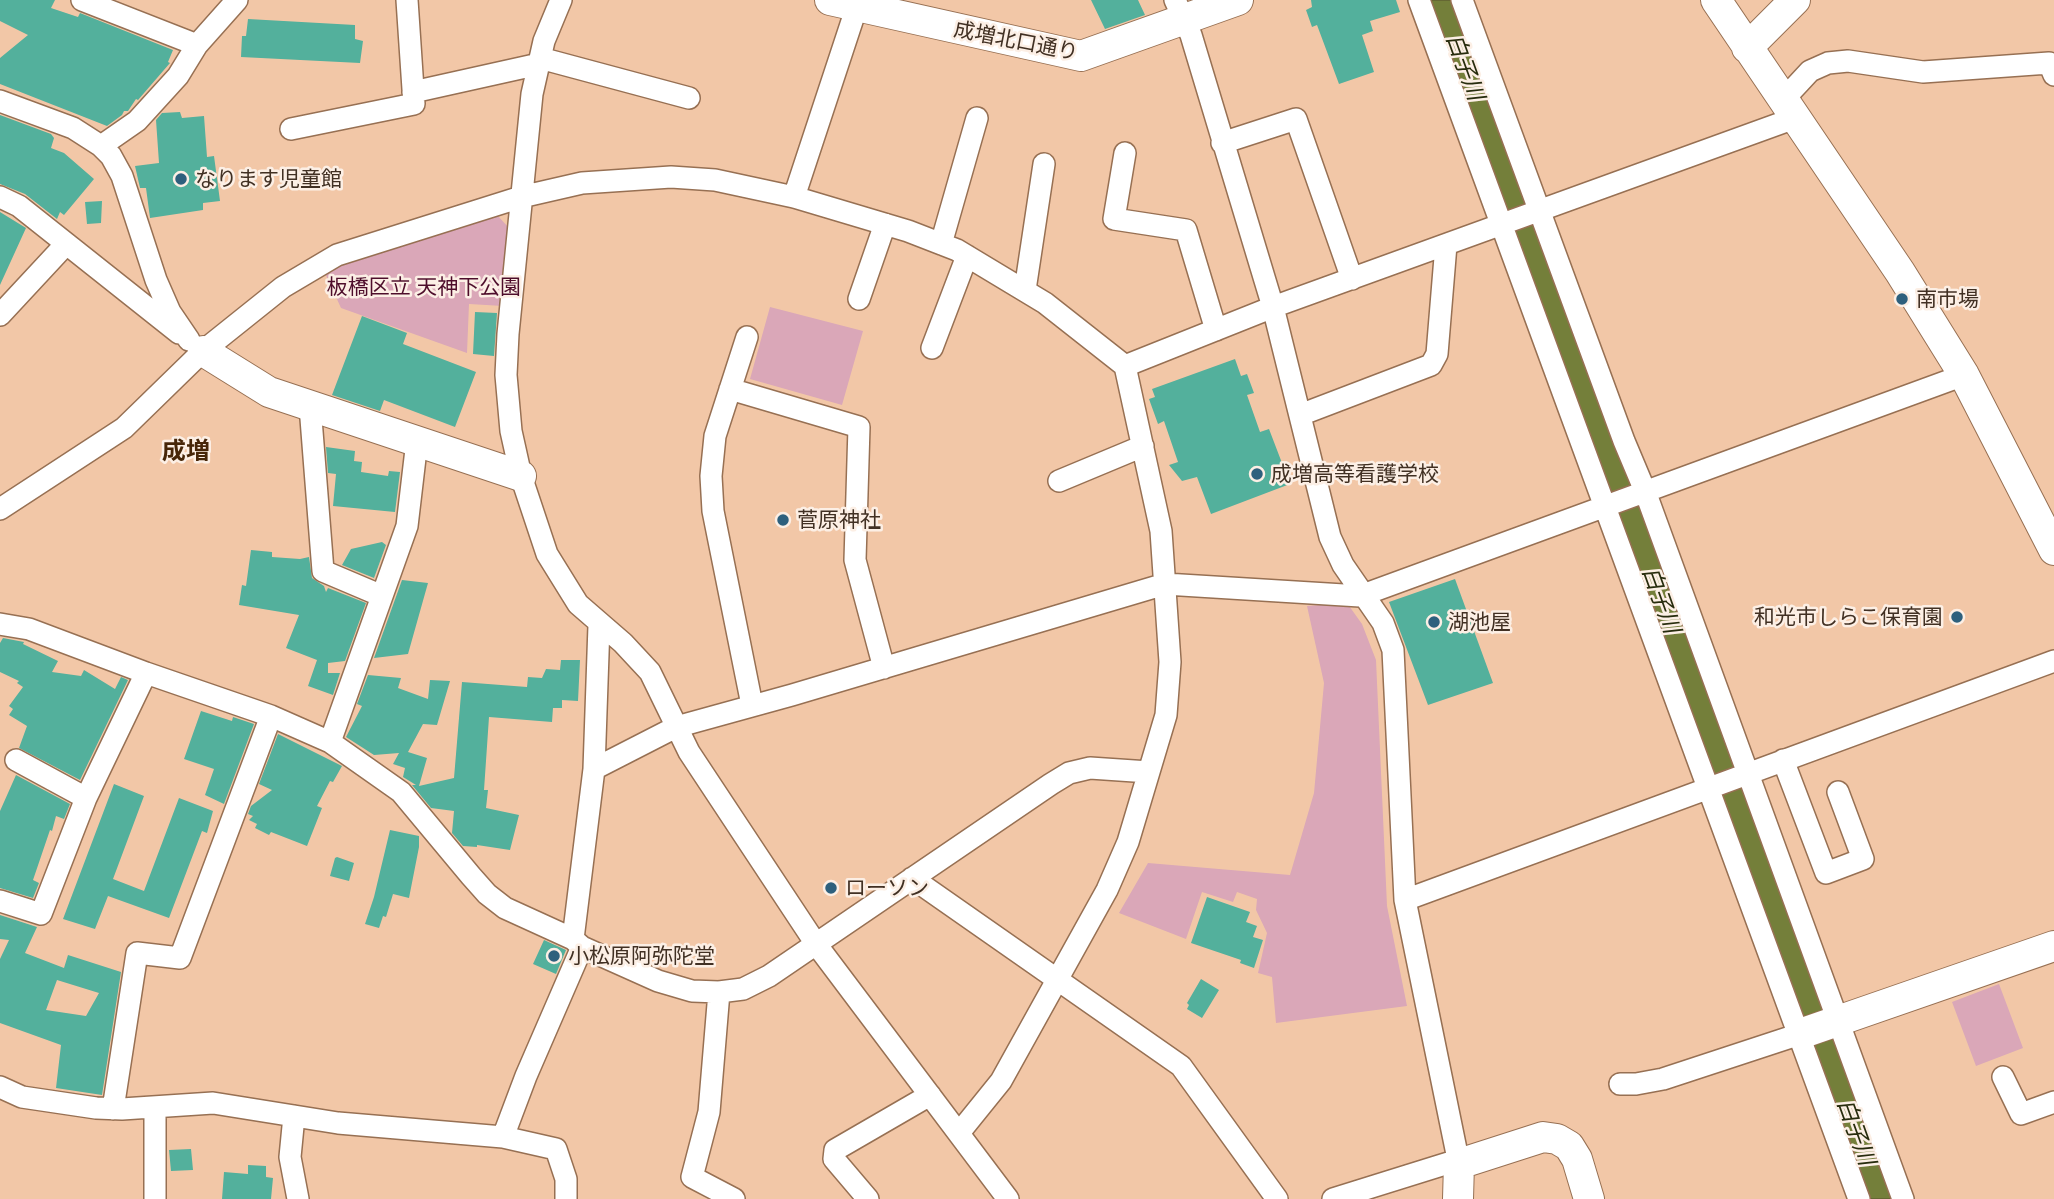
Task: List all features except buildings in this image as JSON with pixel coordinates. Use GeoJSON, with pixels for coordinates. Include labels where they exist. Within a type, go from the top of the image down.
{"type":"FeatureCollection","features":[{"type":"Feature","properties":{"kind":"street"},"geometry":{"type":"LineString","coordinates":[[82,0],[197,45]]}},
{"type":"Feature","properties":{"kind":"street"},"geometry":{"type":"LineString","coordinates":[[101,146],[137,121],[178,76],[197,45],[237,0]]}},
{"type":"Feature","properties":{"kind":"street"},"geometry":{"type":"LineString","coordinates":[[291,130],[414,104],[407,0]]}},
{"type":"Feature","properties":{"kind":"street"},"geometry":{"type":"LineString","coordinates":[[561,0],[544,41],[532,94],[506,375],[511,432],[521,476],[547,554],[578,604],[599,625],[623,643],[650,672],[689,752],[816,944],[1008,1199]]}},
{"type":"Feature","properties":{"kind":"street","name":"成増北口通り"},"geometry":{"type":"LineString","coordinates":[[848,2],[1081,56],[1180,10],[1238,0]]}},
{"type":"Feature","properties":{"kind":"street"},"geometry":{"type":"LineString","coordinates":[[1419,0],[1859,1199]]}},
{"type":"Feature","properties":{"kind":"street"},"geometry":{"type":"LineString","coordinates":[[1462,0],[1537,211],[1903,1199]]}},
{"type":"Feature","properties":{"kind":"street"},"geometry":{"type":"LineString","coordinates":[[1716,0],[1900,272],[1964,375],[2054,550]]}},
{"type":"Feature","properties":{"kind":"street"},"geometry":{"type":"LineString","coordinates":[[1747,48],[1795,0]]}},
{"type":"Feature","properties":{"kind":"street"},"geometry":{"type":"LineString","coordinates":[[794,197],[848,2]]}},
{"type":"Feature","properties":{"kind":"street"},"geometry":{"type":"LineString","coordinates":[[1180,10],[1191,35],[1273,307],[1330,537],[1343,565],[1383,623],[1393,650],[1405,900],[1459,1162],[1458,1199]]}},
{"type":"Feature","properties":{"kind":"street"},"geometry":{"type":"LineString","coordinates":[[413,92],[540,61],[689,98]]}},
{"type":"Feature","properties":{"kind":"street"},"geometry":{"type":"LineString","coordinates":[[1125,366],[1273,307],[1537,211],[1789,109],[1810,71],[1828,63],[1848,61],[1923,72],[2049,63],[2054,75]]}},
{"type":"Feature","properties":{"kind":"street"},"geometry":{"type":"LineString","coordinates":[[0,101],[73,128],[101,146],[111,156],[122,176],[156,280],[170,312],[196,345]]}},
{"type":"Feature","properties":{"kind":"street"},"geometry":{"type":"LineString","coordinates":[[941,244],[977,118]]}},
{"type":"Feature","properties":{"kind":"street"},"geometry":{"type":"LineString","coordinates":[[1222,143],[1296,119],[1352,279]]}},
{"type":"Feature","properties":{"kind":"street"},"geometry":{"type":"LineString","coordinates":[[1125,153],[1114,219],[1186,230],[1216,330]]}},
{"type":"Feature","properties":{"kind":"street"},"geometry":{"type":"LineString","coordinates":[[1025,290],[1044,164]]}},
{"type":"Feature","properties":{"kind":"street"},"geometry":{"type":"LineString","coordinates":[[0,509],[124,428],[196,345],[337,255],[521,197],[582,183],[671,177],[715,180],[794,197],[941,244],[1025,290],[1067,319],[1125,366],[1161,531],[1170,662],[1166,715],[1128,842],[1107,890],[1001,1081],[959,1133]]}},
{"type":"Feature","properties":{"kind":"street"},"geometry":{"type":"LineString","coordinates":[[0,197],[19,206],[196,345],[268,392],[521,476]]}},
{"type":"Feature","properties":{"kind":"street"},"geometry":{"type":"LineString","coordinates":[[859,299],[885,224]]}},
{"type":"Feature","properties":{"kind":"street"},"geometry":{"type":"LineString","coordinates":[[0,315],[66,244]]}},
{"type":"Feature","properties":{"kind":"street"},"geometry":{"type":"LineString","coordinates":[[1300,415],[1431,365],[1437,354],[1446,245]]}},
{"type":"Feature","properties":{"kind":"street"},"geometry":{"type":"LineString","coordinates":[[932,348],[967,256]]}},
{"type":"Feature","properties":{"kind":"street"},"geometry":{"type":"LineString","coordinates":[[747,337],[715,436],[711,477],[713,511],[752,705]]}},
{"type":"Feature","properties":{"kind":"street"},"geometry":{"type":"LineString","coordinates":[[594,769],[676,727],[1165,584],[1363,595],[1964,375]]}},
{"type":"Feature","properties":{"kind":"street"},"geometry":{"type":"LineString","coordinates":[[730,389],[859,427],[855,560],[884,668]]}},
{"type":"Feature","properties":{"kind":"street"},"geometry":{"type":"LineString","coordinates":[[310,406],[323,570],[382,596]]}},
{"type":"Feature","properties":{"kind":"street"},"geometry":{"type":"LineString","coordinates":[[330,742],[407,526],[417,442]]}},
{"type":"Feature","properties":{"kind":"street"},"geometry":{"type":"LineString","coordinates":[[1059,481],[1143,446]]}},
{"type":"Feature","properties":{"kind":"street"},"geometry":{"type":"LineString","coordinates":[[0,624],[29,629],[271,716],[330,742],[401,792],[487,894],[505,908],[658,981],[692,990],[719,992],[743,989],[769,976],[1069,773],[1090,768],[1149,772]]}},
{"type":"Feature","properties":{"kind":"street"},"geometry":{"type":"LineString","coordinates":[[503,1137],[578,943],[594,769],[599,625]]}},
{"type":"Feature","properties":{"kind":"street"},"geometry":{"type":"LineString","coordinates":[[1405,900],[2054,661]]}},
{"type":"Feature","properties":{"kind":"street"},"geometry":{"type":"LineString","coordinates":[[0,901],[41,914],[86,798],[146,673]]}},
{"type":"Feature","properties":{"kind":"street"},"geometry":{"type":"LineString","coordinates":[[113,1108],[137,953],[180,958],[271,716]]}},
{"type":"Feature","properties":{"kind":"street"},"geometry":{"type":"LineString","coordinates":[[16,760],[86,798]]}},
{"type":"Feature","properties":{"kind":"street"},"geometry":{"type":"LineString","coordinates":[[1783,760],[1826,873],[1863,859],[1838,792]]}},
{"type":"Feature","properties":{"kind":"street"},"geometry":{"type":"LineString","coordinates":[[912,878],[1181,1066],[1277,1199]]}},
{"type":"Feature","properties":{"kind":"street"},"geometry":{"type":"LineString","coordinates":[[1620,1084],[1663,1079],[2054,946]]}},
{"type":"Feature","properties":{"kind":"street"},"geometry":{"type":"LineString","coordinates":[[719,992],[709,1112],[692,1177],[734,1199]]}},
{"type":"Feature","properties":{"kind":"street"},"geometry":{"type":"LineString","coordinates":[[2003,1077],[2021,1114],[2054,1102]]}},
{"type":"Feature","properties":{"kind":"street"},"geometry":{"type":"LineString","coordinates":[[0,1087],[22,1097],[113,1108],[213,1103],[338,1123],[503,1137],[556,1149],[566,1179],[566,1199]]}},
{"type":"Feature","properties":{"kind":"street"},"geometry":{"type":"LineString","coordinates":[[868,1199],[834,1159],[835,1150],[930,1095]]}},
{"type":"Feature","properties":{"kind":"street"},"geometry":{"type":"LineString","coordinates":[[155,1107],[155,1199]]}},
{"type":"Feature","properties":{"kind":"street"},"geometry":{"type":"LineString","coordinates":[[294,1116],[289,1157],[298,1199]]}},
{"type":"Feature","properties":{"kind":"street"},"geometry":{"type":"LineString","coordinates":[[1333,1199],[1543,1137],[1557,1139],[1569,1146],[1577,1159],[1590,1199]]}},
{"type":"Feature","properties":{"kind":"green space","name":"板橋区立 天神下公園"},"geometry":{"type":"Polygon","coordinates":[[[497,215],[510,229],[503,306],[469,304],[467,353],[341,308],[325,273],[373,252],[497,215]]]}},
{"type":"Feature","properties":{"kind":"green space"},"geometry":{"type":"Polygon","coordinates":[[[770,307],[863,331],[842,405],[750,379],[770,307]]]}},
{"type":"Feature","properties":{"kind":"green space"},"geometry":{"type":"Polygon","coordinates":[[[1347,603],[1362,624],[1376,660],[1387,906],[1407,1006],[1276,1023],[1272,977],[1258,973],[1267,933],[1256,910],[1257,899],[1237,892],[1233,902],[1202,892],[1186,939],[1119,913],[1148,863],[1290,875],[1314,793],[1324,683],[1307,606],[1347,603]]]}},
{"type":"Feature","properties":{"kind":"green space"},"geometry":{"type":"Polygon","coordinates":[[[1999,984],[2023,1048],[1976,1066],[1952,1002],[1999,984]]]}},
{"type":"Feature","properties":{"kind":"water","name":"白子川"},"geometry":{"type":"Polygon","coordinates":[[[1427,0],[1454,0],[1897,1199],[1865,1199],[1427,0]]]}},
{"type":"Feature","properties":{"kind":"place","name":"なります児童館"},"geometry":{"type":"Point","coordinates":[181,179]}},
{"type":"Feature","properties":{"kind":"place","name":"南市場"},"geometry":{"type":"Point","coordinates":[1902,299]}},
{"type":"Feature","properties":{"kind":"place","name":"成増高等看護学校"},"geometry":{"type":"Point","coordinates":[1257,474]}},
{"type":"Feature","properties":{"kind":"place","name":"菅原神社"},"geometry":{"type":"Point","coordinates":[783,520]}},
{"type":"Feature","properties":{"kind":"place","name":"和光市しらこ保育園"},"geometry":{"type":"Point","coordinates":[1957,617]}},
{"type":"Feature","properties":{"kind":"place","name":"湖池屋"},"geometry":{"type":"Point","coordinates":[1434,622]}},
{"type":"Feature","properties":{"kind":"place","name":"ローソン"},"geometry":{"type":"Point","coordinates":[831,888]}},
{"type":"Feature","properties":{"kind":"place","name":"小松原阿弥陀堂"},"geometry":{"type":"Point","coordinates":[554,956]}},
{"type":"Feature","properties":{"kind":"district","name":"成増"},"geometry":{"type":"Point","coordinates":[186,451]}}]}
